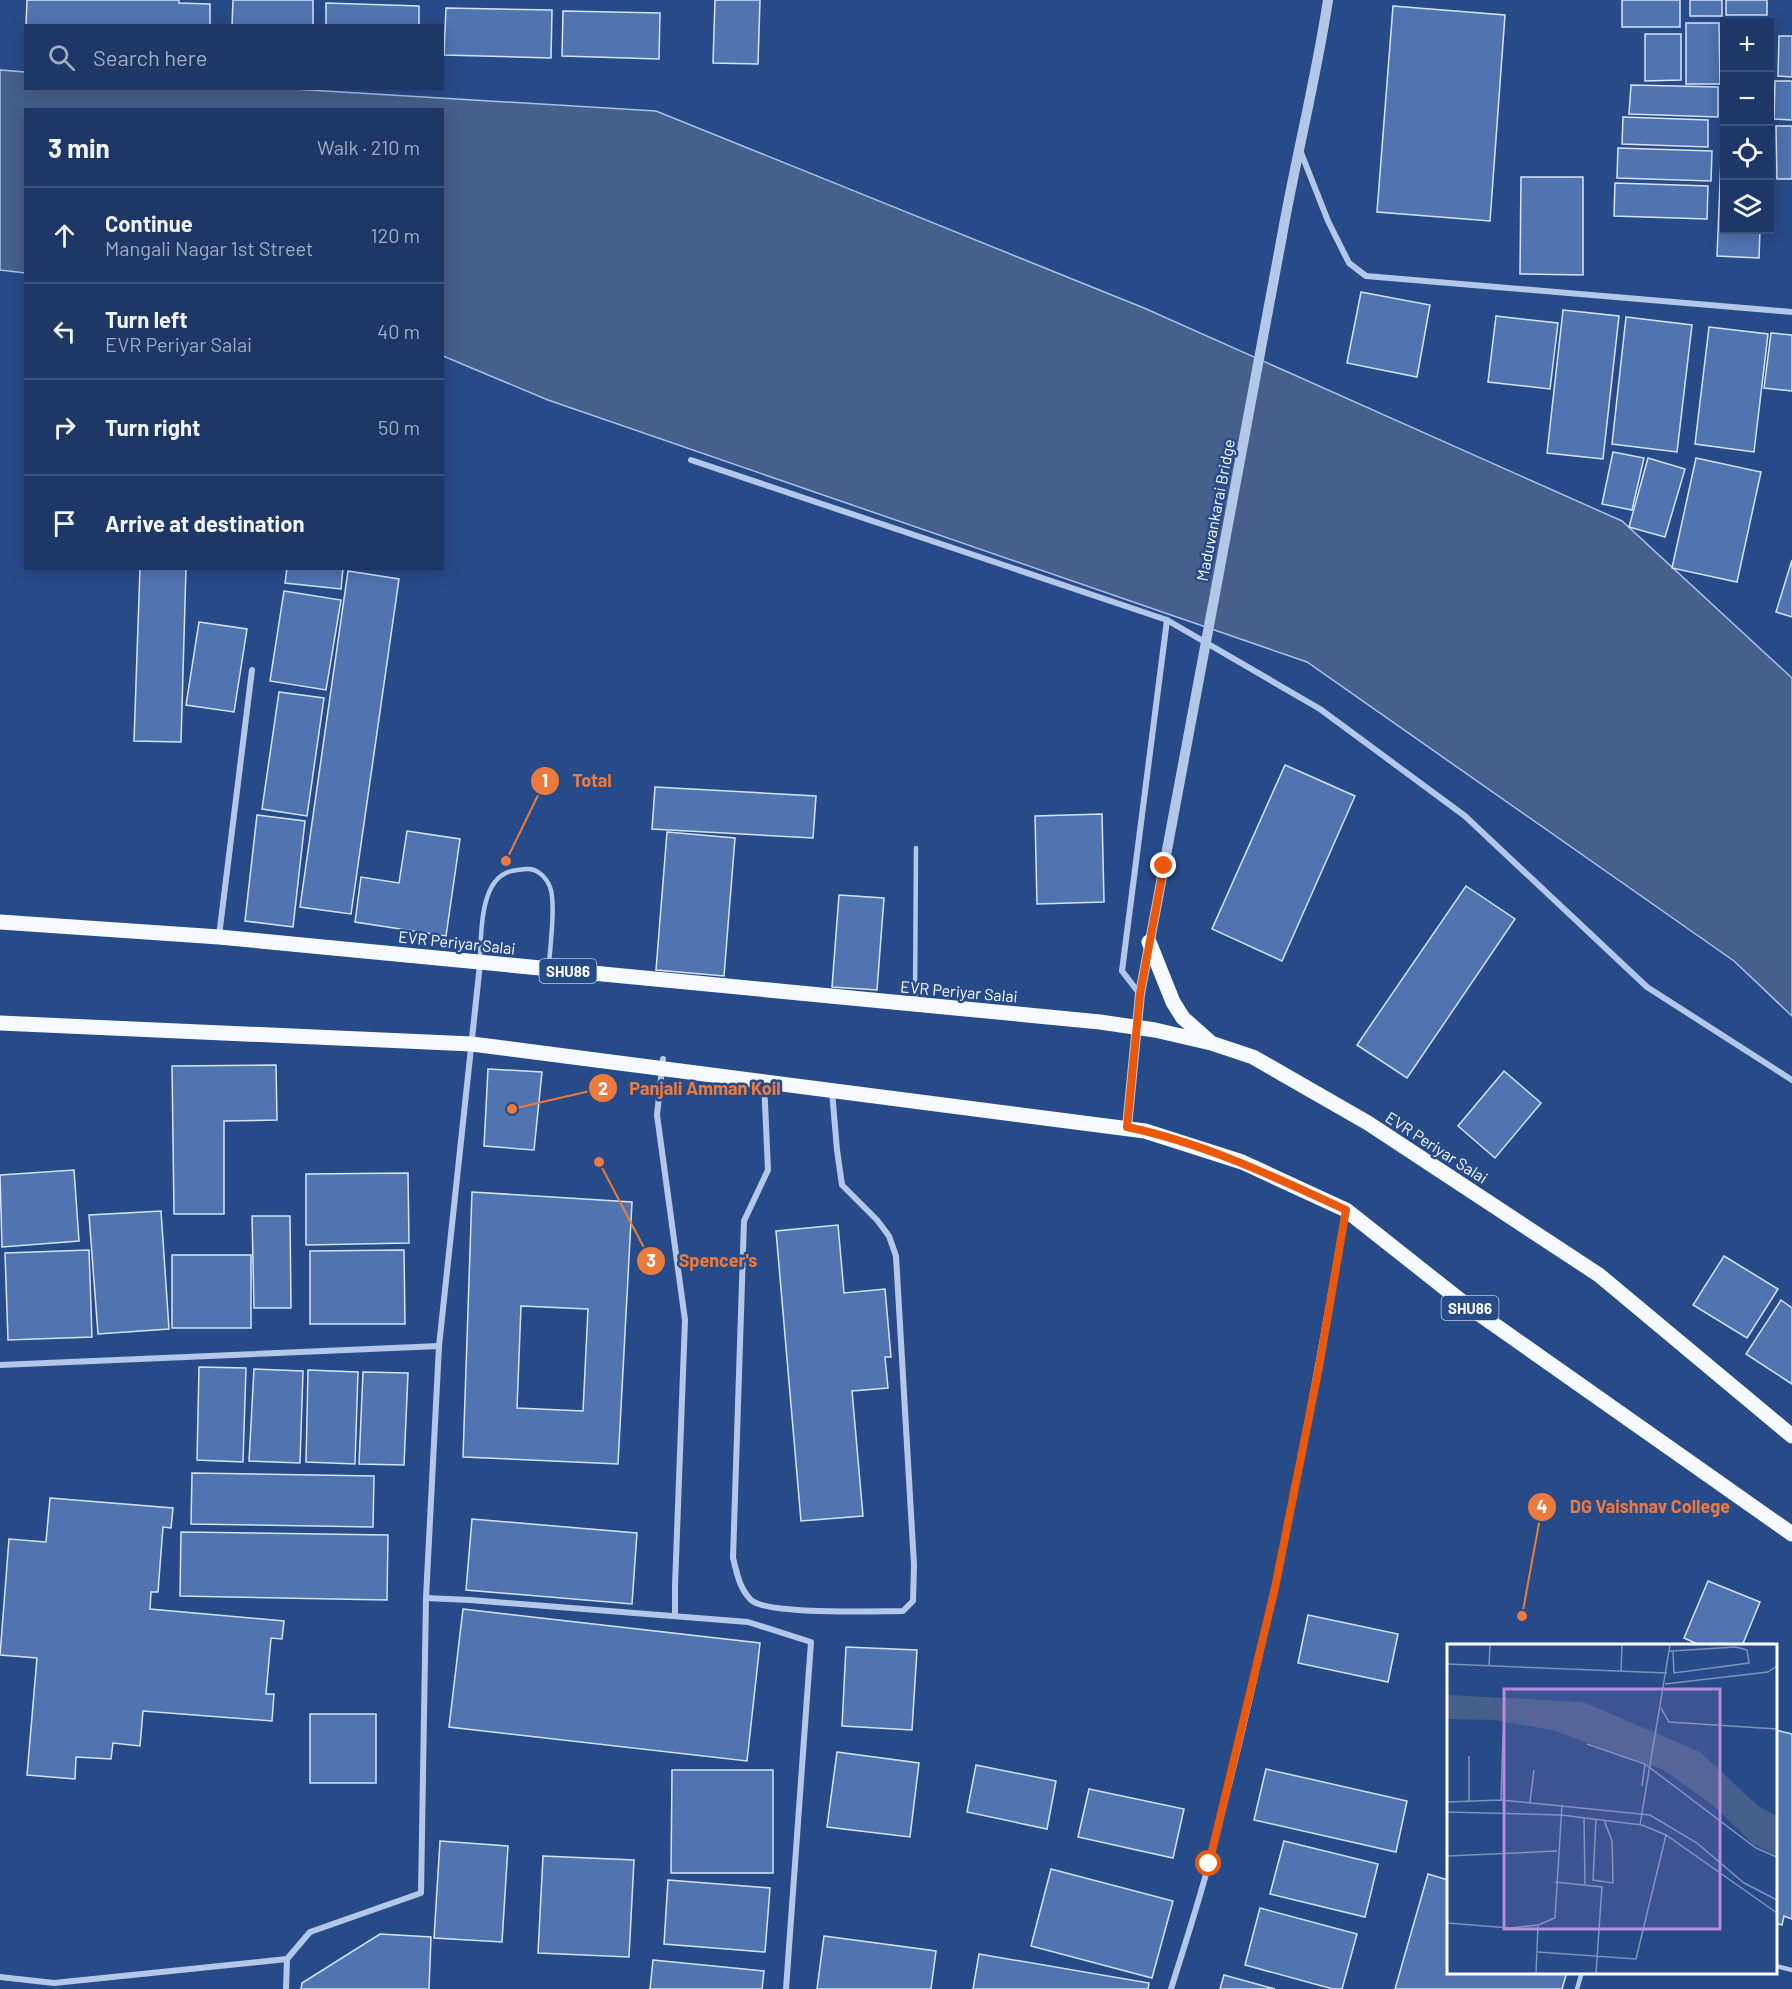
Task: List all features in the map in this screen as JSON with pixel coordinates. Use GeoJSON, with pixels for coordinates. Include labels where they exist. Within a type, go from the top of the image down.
{"type":"FeatureCollection","features":[{"type":"Feature","properties":{"kind":"main road","name":"EVR Periyar Salai"},"geometry":{"type":"LineString","coordinates":[[0,922],[219,937],[1136,1026],[1211,1043],[1253,1057],[1368,1123],[1599,1275],[1792,1436]]}},
{"type":"Feature","properties":{"kind":"main road"},"geometry":{"type":"LineString","coordinates":[[1149,942],[1173,1002],[1183,1018],[1211,1043]]}},
{"type":"Feature","properties":{"kind":"main road","name":"SHU86"},"geometry":{"type":"LineString","coordinates":[[0,1023],[472,1044],[662,1064],[764,1081],[1145,1131],[1242,1162],[1346,1210],[1465,1304],[1792,1534]]}},
{"type":"Feature","properties":{"kind":"street","name":"Maduvankarai Bridge"},"geometry":{"type":"LineString","coordinates":[[1127,1127],[1136,1026],[1149,942],[1328,0]]}},
{"type":"Feature","properties":{"kind":"street"},"geometry":{"type":"LineString","coordinates":[[1299,146],[1328,221],[1349,263],[1366,276],[1792,312]]}},
{"type":"Feature","properties":{"kind":"street"},"geometry":{"type":"LineString","coordinates":[[691,459],[1167,620],[1320,709],[1465,816],[1647,987],[1792,1080]]}},
{"type":"Feature","properties":{"kind":"street"},"geometry":{"type":"LineString","coordinates":[[1140,994],[1122,972],[1167,620]]}},
{"type":"Feature","properties":{"kind":"street"},"geometry":{"type":"LineString","coordinates":[[219,937],[252,670]]}},
{"type":"Feature","properties":{"kind":"street"},"geometry":{"type":"LineString","coordinates":[[286,1989],[287,1959],[310,1932],[421,1893],[426,1598],[439,1346],[480,962]]}},
{"type":"Feature","properties":{"kind":"street"},"geometry":{"type":"LineString","coordinates":[[662,1064],[657,1115],[685,1320],[675,1616]]}},
{"type":"Feature","properties":{"kind":"street"},"geometry":{"type":"LineString","coordinates":[[764,1081],[768,1170],[744,1221],[733,1558],[739,1585],[752,1602],[787,1610],[903,1611],[913,1601],[914,1565],[896,1256],[889,1236],[878,1220],[842,1185],[832,1089]]}},
{"type":"Feature","properties":{"kind":"street"},"geometry":{"type":"LineString","coordinates":[[1171,1989],[1209,1864],[1275,1588],[1319,1367],[1346,1210]]}},
{"type":"Feature","properties":{"kind":"street"},"geometry":{"type":"LineString","coordinates":[[0,1365],[439,1346]]}},
{"type":"Feature","properties":{"kind":"street"},"geometry":{"type":"LineString","coordinates":[[426,1598],[470,1599],[748,1623],[810,1642],[786,1989]]}},
{"type":"Feature","properties":{"kind":"street"},"geometry":{"type":"LineString","coordinates":[[0,1977],[54,1983],[287,1959]]}},
{"type":"Feature","properties":{"kind":"lane"},"geometry":{"type":"LineString","coordinates":[[915,1005],[916,848]]}},
{"type":"Feature","properties":{"kind":"lane"},"geometry":{"type":"LineString","coordinates":[[480,962],[482,920],[485,904],[493,884],[503,874],[531,869],[542,874],[550,888],[552,921],[549,969]]}},
{"type":"Feature","properties":{"kind":"lane"},"geometry":{"type":"LineString","coordinates":[[1777,1966],[1792,1970]]}},
{"type":"Feature","properties":{"kind":"lane"},"geometry":{"type":"LineString","coordinates":[[1577,1989],[1581,1974]]}},
{"type":"Feature","properties":{"kind":"water"},"geometry":{"type":"Polygon","coordinates":[[[0,70],[24,72],[24,90],[309,90],[656,111],[1144,308],[1622,521],[1792,678],[1792,1016],[1734,961],[1307,662],[548,400],[444,356],[444,108],[24,108],[24,273],[0,270],[0,70]]]}},
{"type":"Feature","properties":{"kind":"building"},"geometry":{"type":"Polygon","coordinates":[[[27,0],[179,0],[179,3],[210,4],[210,24],[26,24],[27,0]]]}},
{"type":"Feature","properties":{"kind":"building"},"geometry":{"type":"Polygon","coordinates":[[[233,0],[313,0],[313,24],[232,24],[233,0]]]}},
{"type":"Feature","properties":{"kind":"building"},"geometry":{"type":"Polygon","coordinates":[[[715,0],[760,0],[758,64],[713,63],[715,0]]]}},
{"type":"Feature","properties":{"kind":"building"},"geometry":{"type":"Polygon","coordinates":[[[1622,0],[1680,0],[1680,27],[1622,27],[1622,0]]]}},
{"type":"Feature","properties":{"kind":"building"},"geometry":{"type":"Polygon","coordinates":[[[1690,0],[1722,0],[1722,16],[1690,16],[1690,0]]]}},
{"type":"Feature","properties":{"kind":"building"},"geometry":{"type":"Polygon","coordinates":[[[1726,0],[1767,0],[1767,15],[1726,15],[1726,0]]]}},
{"type":"Feature","properties":{"kind":"building"},"geometry":{"type":"Polygon","coordinates":[[[326,3],[419,6],[419,24],[326,24],[326,3]]]}},
{"type":"Feature","properties":{"kind":"building"},"geometry":{"type":"Polygon","coordinates":[[[1393,6],[1505,15],[1490,221],[1377,212],[1393,6]]]}},
{"type":"Feature","properties":{"kind":"building"},"geometry":{"type":"Polygon","coordinates":[[[446,8],[552,10],[551,58],[444,55],[446,8]]]}},
{"type":"Feature","properties":{"kind":"building"},"geometry":{"type":"Polygon","coordinates":[[[563,11],[660,13],[659,59],[562,56],[563,11]]]}},
{"type":"Feature","properties":{"kind":"building"},"geometry":{"type":"Polygon","coordinates":[[[1686,23],[1719,23],[1720,84],[1686,84],[1686,23]]]}},
{"type":"Feature","properties":{"kind":"building"},"geometry":{"type":"Polygon","coordinates":[[[1645,34],[1681,34],[1681,80],[1645,81],[1645,34]]]}},
{"type":"Feature","properties":{"kind":"building"},"geometry":{"type":"Polygon","coordinates":[[[1779,36],[1792,36],[1792,77],[1778,76],[1779,36]]]}},
{"type":"Feature","properties":{"kind":"building"},"geometry":{"type":"Polygon","coordinates":[[[1775,81],[1792,81],[1792,120],[1774,119],[1775,81]]]}},
{"type":"Feature","properties":{"kind":"building"},"geometry":{"type":"Polygon","coordinates":[[[1631,85],[1718,87],[1718,117],[1629,114],[1631,85]]]}},
{"type":"Feature","properties":{"kind":"building"},"geometry":{"type":"Polygon","coordinates":[[[1623,117],[1708,120],[1708,147],[1622,144],[1623,117]]]}},
{"type":"Feature","properties":{"kind":"building"},"geometry":{"type":"Polygon","coordinates":[[[1776,126],[1792,126],[1792,179],[1777,179],[1776,126]]]}},
{"type":"Feature","properties":{"kind":"building"},"geometry":{"type":"Polygon","coordinates":[[[1618,148],[1712,151],[1711,181],[1617,178],[1618,148]]]}},
{"type":"Feature","properties":{"kind":"building"},"geometry":{"type":"Polygon","coordinates":[[[1521,177],[1583,177],[1583,275],[1520,274],[1521,177]]]}},
{"type":"Feature","properties":{"kind":"building"},"geometry":{"type":"Polygon","coordinates":[[[1615,183],[1708,186],[1707,219],[1614,216],[1615,183]]]}},
{"type":"Feature","properties":{"kind":"building"},"geometry":{"type":"Polygon","coordinates":[[[1720,183],[1720,234],[1760,234],[1759,258],[1717,256],[1720,183]]]}},
{"type":"Feature","properties":{"kind":"building"},"geometry":{"type":"Polygon","coordinates":[[[1361,292],[1430,305],[1417,377],[1347,363],[1361,292]]]}},
{"type":"Feature","properties":{"kind":"building"},"geometry":{"type":"Polygon","coordinates":[[[1563,310],[1619,316],[1603,459],[1547,453],[1563,310]]]}},
{"type":"Feature","properties":{"kind":"building"},"geometry":{"type":"Polygon","coordinates":[[[1496,316],[1558,323],[1550,389],[1488,382],[1496,316]]]}},
{"type":"Feature","properties":{"kind":"building"},"geometry":{"type":"Polygon","coordinates":[[[1626,317],[1692,325],[1677,452],[1612,444],[1626,317]]]}},
{"type":"Feature","properties":{"kind":"building"},"geometry":{"type":"Polygon","coordinates":[[[1709,327],[1768,334],[1754,452],[1695,444],[1709,327]]]}},
{"type":"Feature","properties":{"kind":"building"},"geometry":{"type":"Polygon","coordinates":[[[1771,333],[1792,335],[1792,391],[1764,388],[1771,333]]]}},
{"type":"Feature","properties":{"kind":"building"},"geometry":{"type":"Polygon","coordinates":[[[1613,452],[1644,458],[1632,510],[1602,504],[1613,452]]]}},
{"type":"Feature","properties":{"kind":"building"},"geometry":{"type":"Polygon","coordinates":[[[1648,458],[1685,469],[1665,537],[1629,527],[1648,458]]]}},
{"type":"Feature","properties":{"kind":"building"},"geometry":{"type":"Polygon","coordinates":[[[1696,458],[1761,472],[1737,582],[1672,568],[1696,458]]]}},
{"type":"Feature","properties":{"kind":"building"},"geometry":{"type":"Polygon","coordinates":[[[1792,560],[1792,617],[1776,612],[1792,560]]]}},
{"type":"Feature","properties":{"kind":"building"},"geometry":{"type":"Polygon","coordinates":[[[140,570],[186,570],[181,742],[134,741],[140,570]]]}},
{"type":"Feature","properties":{"kind":"building"},"geometry":{"type":"Polygon","coordinates":[[[287,570],[343,570],[341,589],[285,583],[287,570]]]}},
{"type":"Feature","properties":{"kind":"building"},"geometry":{"type":"Polygon","coordinates":[[[348,571],[399,579],[351,914],[300,907],[348,571]]]}},
{"type":"Feature","properties":{"kind":"building"},"geometry":{"type":"Polygon","coordinates":[[[284,591],[341,600],[326,690],[270,681],[284,591]]]}},
{"type":"Feature","properties":{"kind":"building"},"geometry":{"type":"Polygon","coordinates":[[[199,622],[247,629],[234,712],[186,705],[199,622]]]}},
{"type":"Feature","properties":{"kind":"building"},"geometry":{"type":"Polygon","coordinates":[[[279,692],[324,698],[307,816],[262,809],[279,692]]]}},
{"type":"Feature","properties":{"kind":"building"},"geometry":{"type":"Polygon","coordinates":[[[1285,765],[1355,796],[1282,961],[1212,929],[1285,765]]]}},
{"type":"Feature","properties":{"kind":"building"},"geometry":{"type":"Polygon","coordinates":[[[655,787],[816,796],[813,838],[652,829],[655,787]]]}},
{"type":"Feature","properties":{"kind":"building"},"geometry":{"type":"Polygon","coordinates":[[[1102,814],[1104,902],[1037,904],[1035,816],[1102,814]]]}},
{"type":"Feature","properties":{"kind":"building"},"geometry":{"type":"Polygon","coordinates":[[[257,815],[305,821],[293,927],[245,921],[257,815]]]}},
{"type":"Feature","properties":{"kind":"building"},"geometry":{"type":"Polygon","coordinates":[[[407,831],[460,839],[446,936],[355,922],[361,877],[399,883],[407,831]]]}},
{"type":"Feature","properties":{"kind":"building"},"geometry":{"type":"Polygon","coordinates":[[[667,832],[735,838],[724,976],[656,970],[667,832]]]}},
{"type":"Feature","properties":{"kind":"building"},"geometry":{"type":"Polygon","coordinates":[[[1466,886],[1515,919],[1407,1078],[1357,1045],[1466,886]]]}},
{"type":"Feature","properties":{"kind":"building"},"geometry":{"type":"Polygon","coordinates":[[[839,895],[884,898],[877,990],[832,987],[839,895]]]}},
{"type":"Feature","properties":{"kind":"building"},"geometry":{"type":"Polygon","coordinates":[[[276,1065],[277,1120],[224,1121],[224,1214],[174,1214],[172,1066],[276,1065]]]}},
{"type":"Feature","properties":{"kind":"building"},"geometry":{"type":"Polygon","coordinates":[[[488,1069],[542,1072],[534,1150],[484,1146],[488,1069]]]}},
{"type":"Feature","properties":{"kind":"building"},"geometry":{"type":"Polygon","coordinates":[[[1504,1071],[1541,1103],[1495,1158],[1458,1126],[1504,1071]]]}},
{"type":"Feature","properties":{"kind":"building"},"geometry":{"type":"Polygon","coordinates":[[[74,1170],[79,1241],[2,1247],[0,1175],[74,1170]]]}},
{"type":"Feature","properties":{"kind":"building"},"geometry":{"type":"Polygon","coordinates":[[[408,1173],[409,1243],[306,1245],[306,1174],[408,1173]]]}},
{"type":"Feature","properties":{"kind":"building"},"geometry":{"type":"Polygon","coordinates":[[[472,1192],[632,1202],[618,1464],[463,1457],[472,1192]],[[521,1306],[517,1408],[583,1411],[588,1309],[521,1306]]]}},
{"type":"Feature","properties":{"kind":"building"},"geometry":{"type":"Polygon","coordinates":[[[161,1211],[169,1329],[98,1334],[89,1215],[161,1211]]]}},
{"type":"Feature","properties":{"kind":"building"},"geometry":{"type":"Polygon","coordinates":[[[252,1216],[290,1216],[291,1308],[254,1308],[252,1216]]]}},
{"type":"Feature","properties":{"kind":"building"},"geometry":{"type":"Polygon","coordinates":[[[838,1225],[844,1293],[885,1289],[891,1357],[885,1357],[888,1388],[852,1391],[863,1516],[801,1521],[776,1231],[838,1225]]]}},
{"type":"Feature","properties":{"kind":"building"},"geometry":{"type":"Polygon","coordinates":[[[89,1250],[92,1337],[8,1340],[5,1253],[89,1250]]]}},
{"type":"Feature","properties":{"kind":"building"},"geometry":{"type":"Polygon","coordinates":[[[404,1250],[405,1324],[310,1324],[310,1251],[404,1250]]]}},
{"type":"Feature","properties":{"kind":"building"},"geometry":{"type":"Polygon","coordinates":[[[172,1255],[251,1255],[251,1328],[172,1328],[172,1255]]]}},
{"type":"Feature","properties":{"kind":"building"},"geometry":{"type":"Polygon","coordinates":[[[1724,1256],[1778,1289],[1747,1338],[1693,1305],[1724,1256]]]}},
{"type":"Feature","properties":{"kind":"building"},"geometry":{"type":"Polygon","coordinates":[[[1781,1300],[1792,1308],[1792,1384],[1746,1354],[1781,1300]]]}},
{"type":"Feature","properties":{"kind":"building"},"geometry":{"type":"Polygon","coordinates":[[[199,1367],[246,1368],[243,1462],[197,1460],[199,1367]]]}},
{"type":"Feature","properties":{"kind":"building"},"geometry":{"type":"Polygon","coordinates":[[[254,1369],[303,1371],[300,1463],[249,1461],[254,1369]]]}},
{"type":"Feature","properties":{"kind":"building"},"geometry":{"type":"Polygon","coordinates":[[[308,1370],[358,1372],[355,1464],[306,1462],[308,1370]]]}},
{"type":"Feature","properties":{"kind":"building"},"geometry":{"type":"Polygon","coordinates":[[[363,1372],[408,1373],[404,1465],[359,1464],[363,1372]]]}},
{"type":"Feature","properties":{"kind":"building"},"geometry":{"type":"Polygon","coordinates":[[[192,1473],[374,1476],[373,1527],[191,1524],[192,1473]]]}},
{"type":"Feature","properties":{"kind":"building"},"geometry":{"type":"Polygon","coordinates":[[[50,1498],[173,1508],[171,1528],[163,1527],[158,1592],[151,1592],[150,1609],[284,1621],[282,1639],[271,1638],[266,1694],[274,1694],[272,1721],[143,1711],[140,1746],[113,1743],[111,1759],[76,1757],[75,1779],[27,1775],[37,1658],[0,1655],[9,1539],[46,1542],[50,1498]]]}},
{"type":"Feature","properties":{"kind":"building"},"geometry":{"type":"Polygon","coordinates":[[[472,1519],[637,1533],[632,1604],[466,1590],[472,1519]]]}},
{"type":"Feature","properties":{"kind":"building"},"geometry":{"type":"Polygon","coordinates":[[[181,1532],[388,1535],[387,1600],[180,1596],[181,1532]]]}},
{"type":"Feature","properties":{"kind":"building"},"geometry":{"type":"Polygon","coordinates":[[[1708,1581],[1760,1602],[1743,1644],[1698,1644],[1684,1638],[1708,1581]]]}},
{"type":"Feature","properties":{"kind":"building"},"geometry":{"type":"Polygon","coordinates":[[[463,1609],[760,1643],[747,1761],[449,1727],[463,1609]]]}},
{"type":"Feature","properties":{"kind":"building"},"geometry":{"type":"Polygon","coordinates":[[[1308,1615],[1398,1634],[1388,1682],[1298,1663],[1308,1615]]]}},
{"type":"Feature","properties":{"kind":"building"},"geometry":{"type":"Polygon","coordinates":[[[846,1647],[917,1650],[912,1730],[842,1726],[846,1647]]]}},
{"type":"Feature","properties":{"kind":"building"},"geometry":{"type":"Polygon","coordinates":[[[310,1714],[376,1714],[376,1783],[310,1783],[310,1714]]]}},
{"type":"Feature","properties":{"kind":"building"},"geometry":{"type":"Polygon","coordinates":[[[1777,1730],[1792,1734],[1792,1919],[1784,1916],[1782,1925],[1777,1923],[1777,1730]]]}},
{"type":"Feature","properties":{"kind":"building"},"geometry":{"type":"Polygon","coordinates":[[[837,1752],[919,1763],[910,1837],[827,1827],[837,1752]]]}},
{"type":"Feature","properties":{"kind":"building"},"geometry":{"type":"Polygon","coordinates":[[[976,1765],[1056,1781],[1047,1829],[967,1812],[976,1765]]]}},
{"type":"Feature","properties":{"kind":"building"},"geometry":{"type":"Polygon","coordinates":[[[1266,1769],[1407,1801],[1396,1852],[1254,1820],[1266,1769]]]}},
{"type":"Feature","properties":{"kind":"building"},"geometry":{"type":"Polygon","coordinates":[[[672,1770],[773,1770],[773,1873],[671,1873],[672,1770]]]}},
{"type":"Feature","properties":{"kind":"building"},"geometry":{"type":"Polygon","coordinates":[[[1089,1789],[1184,1809],[1173,1858],[1078,1837],[1089,1789]]]}},
{"type":"Feature","properties":{"kind":"building"},"geometry":{"type":"Polygon","coordinates":[[[440,1841],[508,1846],[502,1942],[434,1938],[440,1841]]]}},
{"type":"Feature","properties":{"kind":"building"},"geometry":{"type":"Polygon","coordinates":[[[1284,1841],[1378,1864],[1365,1917],[1270,1894],[1284,1841]]]}},
{"type":"Feature","properties":{"kind":"building"},"geometry":{"type":"Polygon","coordinates":[[[543,1856],[634,1860],[629,1957],[538,1953],[543,1856]]]}},
{"type":"Feature","properties":{"kind":"building"},"geometry":{"type":"Polygon","coordinates":[[[1051,1869],[1173,1901],[1152,1978],[1031,1946],[1051,1869]]]}},
{"type":"Feature","properties":{"kind":"building"},"geometry":{"type":"Polygon","coordinates":[[[1428,1874],[1447,1880],[1447,1974],[1566,1974],[1562,1989],[1395,1989],[1428,1874]]]}},
{"type":"Feature","properties":{"kind":"building"},"geometry":{"type":"Polygon","coordinates":[[[668,1880],[770,1888],[765,1952],[664,1944],[668,1880]]]}},
{"type":"Feature","properties":{"kind":"building"},"geometry":{"type":"Polygon","coordinates":[[[1260,1908],[1357,1934],[1342,1989],[1333,1989],[1245,1965],[1260,1908]]]}},
{"type":"Feature","properties":{"kind":"building"},"geometry":{"type":"Polygon","coordinates":[[[380,1934],[431,1937],[429,1989],[301,1989],[302,1983],[380,1934]]]}},
{"type":"Feature","properties":{"kind":"building"},"geometry":{"type":"Polygon","coordinates":[[[824,1936],[936,1951],[931,1989],[817,1989],[824,1936]]]}},
{"type":"Feature","properties":{"kind":"building"},"geometry":{"type":"Polygon","coordinates":[[[979,1954],[1149,1983],[1148,1989],[973,1989],[979,1954]]]}},
{"type":"Feature","properties":{"kind":"building"},"geometry":{"type":"Polygon","coordinates":[[[653,1960],[764,1971],[762,1989],[650,1989],[653,1960]]]}},
{"type":"Feature","properties":{"kind":"building"},"geometry":{"type":"Polygon","coordinates":[[[1224,1975],[1275,1989],[1220,1989],[1224,1975]]]}},
{"type":"Feature","properties":{"kind":"place","name":"Total"},"geometry":{"type":"Point","coordinates":[506,861]}},
{"type":"Feature","properties":{"kind":"place","name":"Panjali Amman Koil"},"geometry":{"type":"Point","coordinates":[512,1109]}},
{"type":"Feature","properties":{"kind":"place","name":"Spencer's"},"geometry":{"type":"Point","coordinates":[599,1162]}},
{"type":"Feature","properties":{"kind":"place","name":"DG Vaishnav College"},"geometry":{"type":"Point","coordinates":[1522,1616]}},
{"type":"Feature","properties":{"kind":"route"},"geometry":{"type":"LineString","coordinates":[[1164,866],[1140,994],[1127,1127],[1242,1162],[1346,1210],[1319,1367],[1275,1588],[1209,1864]]}}]}
